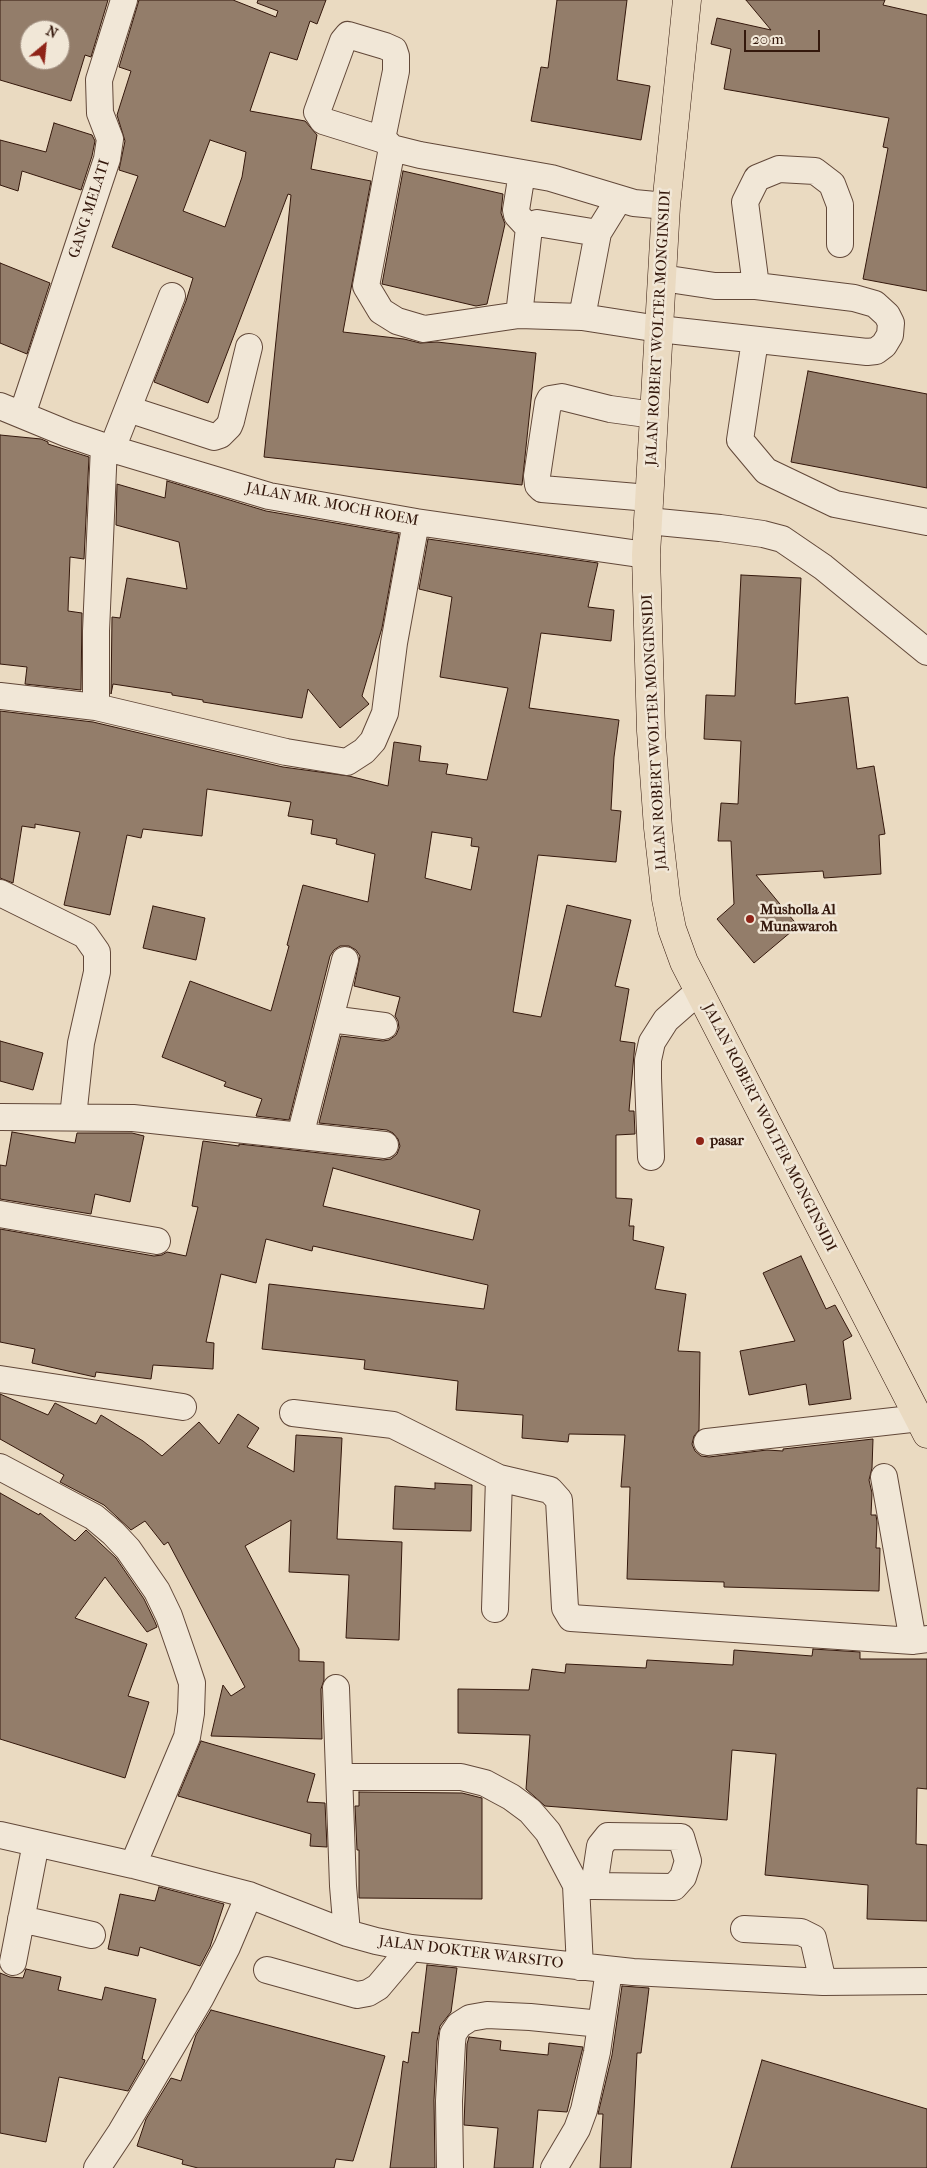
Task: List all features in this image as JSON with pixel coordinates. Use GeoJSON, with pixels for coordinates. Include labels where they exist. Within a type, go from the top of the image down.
{"type":"FeatureCollection","features":[{"type":"Feature","properties":{"kind":"highway","name":"JALAN ROBERT WOLTER MONGINSIDI"},"geometry":{"type":"LineString","coordinates":[[687,0],[666,206],[646,555],[651,731],[661,865],[672,929],[684,962],[923,1426]]}},
{"type":"Feature","properties":{"kind":"street","name":"GANG MELATI"},"geometry":{"type":"LineString","coordinates":[[11,410],[107,159],[110,139],[100,113],[99,80],[124,0]]}},
{"type":"Feature","properties":{"kind":"street"},"geometry":{"type":"LineString","coordinates":[[662,278],[715,286],[756,286],[854,298],[875,304],[887,315],[891,323],[890,335],[884,345],[876,351],[867,352],[658,329],[582,317],[518,315],[424,328],[397,321],[381,312],[366,286],[388,144],[420,155],[522,173],[583,187],[634,203],[666,206]]}},
{"type":"Feature","properties":{"kind":"street"},"geometry":{"type":"LineString","coordinates":[[756,286],[745,202],[757,178],[779,169],[815,171],[832,184],[840,205],[840,244]]}},
{"type":"Feature","properties":{"kind":"street"},"geometry":{"type":"LineString","coordinates":[[518,315],[529,228],[517,215],[516,210],[522,173]]}},
{"type":"Feature","properties":{"kind":"street"},"geometry":{"type":"LineString","coordinates":[[582,317],[598,232],[619,199]]}},
{"type":"Feature","properties":{"kind":"street"},"geometry":{"type":"LineString","coordinates":[[529,228],[537,223],[598,232]]}},
{"type":"Feature","properties":{"kind":"street"},"geometry":{"type":"LineString","coordinates":[[96,707],[96,631],[108,448],[128,409],[172,296]]}},
{"type":"Feature","properties":{"kind":"street"},"geometry":{"type":"LineString","coordinates":[[755,340],[740,440],[766,471],[835,504],[927,522]]}},
{"type":"Feature","properties":{"kind":"street"},"geometry":{"type":"LineString","coordinates":[[128,409],[214,437],[220,435],[229,426],[231,421],[249,347]]}},
{"type":"Feature","properties":{"kind":"street"},"geometry":{"type":"LineString","coordinates":[[654,415],[610,408],[562,397],[550,399],[537,476],[538,485],[542,489],[648,510],[720,528],[763,534],[782,539],[823,567],[927,652]]}},
{"type":"Feature","properties":{"kind":"street","name":"JALAN MR. MOCH ROEM"},"geometry":{"type":"LineString","coordinates":[[11,410],[108,448],[269,496],[416,522],[646,555]]}},
{"type":"Feature","properties":{"kind":"street"},"geometry":{"type":"LineString","coordinates":[[0,696],[96,707],[286,752],[347,762],[364,751],[373,741],[384,713],[394,643],[416,522]]}},
{"type":"Feature","properties":{"kind":"street"},"geometry":{"type":"LineString","coordinates":[[0,893],[85,935],[97,952],[97,972],[81,1043],[73,1117]]}},
{"type":"Feature","properties":{"kind":"street"},"geometry":{"type":"LineString","coordinates":[[300,1136],[345,960]]}},
{"type":"Feature","properties":{"kind":"street"},"geometry":{"type":"LineString","coordinates":[[651,1157],[648,1078],[652,1042],[666,1020],[699,991]]}},
{"type":"Feature","properties":{"kind":"street"},"geometry":{"type":"LineString","coordinates":[[330,1019],[384,1026]]}},
{"type":"Feature","properties":{"kind":"street"},"geometry":{"type":"LineString","coordinates":[[0,1117],[142,1119],[385,1145]]}},
{"type":"Feature","properties":{"kind":"street"},"geometry":{"type":"LineString","coordinates":[[0,1214],[157,1242]]}},
{"type":"Feature","properties":{"kind":"street"},"geometry":{"type":"LineString","coordinates":[[0,1379],[183,1407]]}},
{"type":"Feature","properties":{"kind":"street"},"geometry":{"type":"LineString","coordinates":[[292,1413],[394,1425],[499,1478],[550,1490],[560,1500],[565,1608],[571,1618],[920,1640],[884,1477]]}},
{"type":"Feature","properties":{"kind":"street"},"geometry":{"type":"LineString","coordinates":[[707,1442],[923,1426]]}},
{"type":"Feature","properties":{"kind":"street"},"geometry":{"type":"LineString","coordinates":[[0,1466],[78,1507],[94,1517],[113,1533],[128,1549],[157,1591],[170,1616],[186,1662],[192,1683],[191,1713],[187,1737],[133,1865]]}},
{"type":"Feature","properties":{"kind":"street"},"geometry":{"type":"LineString","coordinates":[[495,1609],[499,1478]]}},
{"type":"Feature","properties":{"kind":"street"},"geometry":{"type":"LineString","coordinates":[[336,1688],[347,1933]]}},
{"type":"Feature","properties":{"kind":"street"},"geometry":{"type":"LineString","coordinates":[[340,1777],[461,1777],[485,1783],[511,1797],[530,1811],[548,1832],[585,1885],[580,1967]]}},
{"type":"Feature","properties":{"kind":"street","name":"JALAN DOKTER WARSITO"},"geometry":{"type":"LineString","coordinates":[[0,1836],[133,1865],[249,1895],[347,1933],[376,1942],[411,1948],[609,1970],[822,1982],[927,1981]]}},
{"type":"Feature","properties":{"kind":"street"},"geometry":{"type":"LineString","coordinates":[[13,1962],[36,1843]]}},
{"type":"Feature","properties":{"kind":"street"},"geometry":{"type":"LineString","coordinates":[[106,2166],[201,1997],[227,1947],[249,1895]]}},
{"type":"Feature","properties":{"kind":"street"},"geometry":{"type":"LineString","coordinates":[[21,1919],[92,1935]]}},
{"type":"Feature","properties":{"kind":"street"},"geometry":{"type":"LineString","coordinates":[[744,1929],[801,1932],[813,1938],[822,1982]]}},
{"type":"Feature","properties":{"kind":"street"},"geometry":{"type":"LineString","coordinates":[[267,1970],[356,1995],[378,1987],[411,1948]]}},
{"type":"Feature","properties":{"kind":"street"},"geometry":{"type":"LineString","coordinates":[[554,2168],[577,2129],[592,2082],[609,1970]]}},
{"type":"Feature","properties":{"kind":"street"},"geometry":{"type":"LineString","coordinates":[[450,2168],[449,2101],[452,2043],[453,2034],[459,2025],[470,2018],[487,2015],[601,2024]]}},
{"type":"Feature","properties":{"kind":"building"},"geometry":{"type":"Polygon","coordinates":[[[0,0],[108,0],[91,57],[85,55],[71,101],[0,80],[0,0]]]}},
{"type":"Feature","properties":{"kind":"building"},"geometry":{"type":"Polygon","coordinates":[[[139,0],[233,0],[276,17],[278,11],[257,3],[258,0],[326,0],[317,24],[310,21],[297,60],[270,52],[250,111],[305,121],[317,135],[311,169],[371,181],[343,332],[404,339],[420,343],[437,342],[536,353],[522,485],[264,457],[291,195],[288,194],[208,403],[154,382],[186,301],[193,278],[112,247],[138,176],[119,170],[125,141],[117,115],[131,71],[119,67],[139,0]],[[210,140],[183,211],[225,227],[242,177],[246,152],[210,140]]]}},
{"type":"Feature","properties":{"kind":"building"},"geometry":{"type":"Polygon","coordinates":[[[557,0],[627,0],[617,80],[650,86],[641,140],[531,121],[541,67],[548,68],[557,0]]]}},
{"type":"Feature","properties":{"kind":"building"},"geometry":{"type":"Polygon","coordinates":[[[746,0],[885,0],[883,5],[927,15],[927,291],[863,279],[888,148],[883,147],[889,118],[724,89],[731,49],[711,44],[717,18],[771,30],[746,0]]]}},
{"type":"Feature","properties":{"kind":"building"},"geometry":{"type":"Polygon","coordinates":[[[54,123],[92,135],[95,141],[81,190],[22,171],[18,191],[0,185],[0,140],[46,152],[54,123]]]}},
{"type":"Feature","properties":{"kind":"building"},"geometry":{"type":"Polygon","coordinates":[[[403,171],[503,194],[501,213],[505,224],[487,304],[476,306],[382,284],[403,171]]]}},
{"type":"Feature","properties":{"kind":"building"},"geometry":{"type":"Polygon","coordinates":[[[0,263],[50,283],[27,354],[0,343],[0,263]]]}},
{"type":"Feature","properties":{"kind":"building"},"geometry":{"type":"Polygon","coordinates":[[[808,371],[927,394],[927,488],[791,462],[808,371]]]}},
{"type":"Feature","properties":{"kind":"building"},"geometry":{"type":"Polygon","coordinates":[[[0,435],[41,439],[48,442],[48,444],[89,457],[84,559],[70,557],[68,611],[82,613],[81,690],[25,684],[27,667],[0,664],[0,435]]]}},
{"type":"Feature","properties":{"kind":"building"},"geometry":{"type":"Polygon","coordinates":[[[167,481],[266,511],[399,534],[382,628],[362,696],[369,704],[340,728],[308,689],[302,718],[203,702],[203,700],[172,695],[172,693],[113,684],[111,694],[112,617],[120,618],[127,578],[187,589],[179,542],[116,525],[117,484],[165,498],[167,481]]]}},
{"type":"Feature","properties":{"kind":"building"},"geometry":{"type":"Polygon","coordinates":[[[428,539],[598,563],[588,607],[614,610],[611,641],[541,633],[529,708],[619,720],[614,757],[611,810],[621,811],[616,862],[538,855],[513,1012],[541,1017],[567,905],[631,920],[615,986],[629,989],[620,1041],[635,1043],[629,1111],[634,1111],[635,1134],[616,1135],[616,1198],[632,1199],[629,1226],[634,1226],[633,1240],[664,1247],[655,1289],[686,1294],[678,1351],[700,1352],[699,1430],[694,1436],[692,1444],[695,1451],[701,1456],[709,1457],[767,1450],[783,1451],[783,1449],[873,1439],[872,1468],[869,1480],[872,1493],[871,1515],[876,1515],[877,1522],[876,1548],[880,1548],[879,1591],[724,1587],[724,1582],[627,1579],[630,1487],[621,1487],[625,1435],[569,1434],[568,1442],[522,1438],[523,1415],[456,1410],[458,1381],[364,1369],[365,1360],[262,1349],[269,1284],[484,1309],[488,1285],[313,1246],[312,1251],[266,1239],[256,1283],[221,1274],[206,1342],[214,1343],[213,1369],[153,1365],[151,1379],[96,1372],[95,1377],[32,1363],[35,1349],[0,1342],[0,1229],[154,1256],[167,1252],[186,1256],[198,1207],[192,1206],[203,1141],[383,1160],[391,1159],[397,1154],[400,1146],[398,1139],[387,1130],[319,1123],[341,1036],[389,1040],[396,1035],[399,1028],[395,1016],[400,997],[354,986],[360,956],[356,950],[349,946],[340,946],[334,950],[330,956],[289,1120],[256,1116],[262,1099],[224,1086],[226,1082],[162,1057],[190,981],[271,1011],[303,885],[368,902],[375,854],[336,844],[337,839],[311,834],[313,820],[288,816],[291,802],[207,789],[202,836],[143,829],[141,838],[127,835],[110,915],[64,905],[80,832],[35,824],[35,828],[22,826],[13,883],[0,878],[0,711],[93,722],[283,767],[349,776],[388,786],[394,742],[421,746],[419,761],[448,764],[446,774],[487,780],[508,688],[440,677],[452,597],[419,589],[428,539]],[[432,832],[425,878],[471,890],[479,847],[471,846],[472,838],[432,832]],[[333,1168],[323,1206],[473,1240],[480,1210],[333,1168]]]}},
{"type":"Feature","properties":{"kind":"building"},"geometry":{"type":"Polygon","coordinates":[[[741,575],[801,578],[795,704],[848,697],[857,769],[874,766],[885,834],[879,835],[881,874],[824,878],[823,871],[756,875],[798,926],[754,963],[717,919],[734,904],[731,841],[718,841],[721,803],[738,804],[741,741],[704,739],[706,695],[735,696],[741,575]]]}},
{"type":"Feature","properties":{"kind":"building"},"geometry":{"type":"Polygon","coordinates":[[[153,906],[205,918],[196,960],[143,948],[153,906]]]}},
{"type":"Feature","properties":{"kind":"building"},"geometry":{"type":"Polygon","coordinates":[[[0,1041],[43,1053],[33,1090],[0,1081],[0,1041]]]}},
{"type":"Feature","properties":{"kind":"building"},"geometry":{"type":"Polygon","coordinates":[[[12,1132],[75,1143],[77,1133],[132,1133],[144,1136],[130,1202],[95,1194],[91,1214],[0,1199],[0,1165],[6,1166],[12,1132]]]}},
{"type":"Feature","properties":{"kind":"building"},"geometry":{"type":"Polygon","coordinates":[[[801,1256],[826,1309],[835,1305],[852,1336],[843,1341],[851,1399],[809,1405],[806,1384],[749,1395],[740,1351],[795,1341],[763,1273],[801,1256]]]}},
{"type":"Feature","properties":{"kind":"building"},"geometry":{"type":"Polygon","coordinates":[[[0,1394],[48,1415],[55,1403],[96,1424],[101,1415],[143,1441],[162,1456],[199,1422],[219,1444],[238,1414],[259,1428],[247,1447],[294,1472],[296,1435],[342,1438],[337,1539],[402,1542],[399,1640],[346,1638],[349,1575],[289,1572],[291,1520],[245,1546],[299,1649],[299,1661],[324,1662],[324,1680],[321,1689],[322,1739],[211,1736],[223,1685],[231,1696],[245,1687],[168,1542],[164,1545],[145,1521],[131,1530],[104,1505],[60,1482],[64,1475],[0,1439],[0,1394]]]}},
{"type":"Feature","properties":{"kind":"building"},"geometry":{"type":"Polygon","coordinates":[[[435,1483],[472,1485],[471,1531],[393,1529],[395,1486],[435,1489],[435,1483]]]}},
{"type":"Feature","properties":{"kind":"building"},"geometry":{"type":"Polygon","coordinates":[[[0,1493],[39,1515],[40,1513],[75,1541],[86,1530],[116,1558],[144,1599],[155,1622],[157,1627],[147,1632],[105,1577],[75,1618],[147,1644],[128,1696],[149,1702],[125,1778],[0,1739],[0,1493]]]}},
{"type":"Feature","properties":{"kind":"building"},"geometry":{"type":"Polygon","coordinates":[[[813,1649],[860,1652],[860,1659],[927,1659],[927,1789],[917,1788],[916,1844],[927,1845],[927,1921],[867,1919],[868,1885],[765,1875],[776,1754],[732,1750],[727,1820],[545,1806],[526,1789],[530,1735],[458,1733],[458,1689],[529,1690],[532,1669],[565,1673],[566,1664],[646,1668],[647,1660],[733,1665],[734,1650],[812,1656],[813,1649]]]}},
{"type":"Feature","properties":{"kind":"building"},"geometry":{"type":"Polygon","coordinates":[[[201,1741],[315,1774],[307,1802],[325,1803],[327,1847],[310,1846],[311,1834],[178,1796],[201,1741]]]}},
{"type":"Feature","properties":{"kind":"building"},"geometry":{"type":"Polygon","coordinates":[[[359,1792],[462,1793],[482,1798],[482,1899],[359,1898],[359,1850],[357,1850],[355,1806],[359,1806],[359,1792]]]}},
{"type":"Feature","properties":{"kind":"building"},"geometry":{"type":"Polygon","coordinates":[[[159,1887],[224,1904],[210,1947],[200,1966],[140,1947],[138,1956],[108,1949],[120,1894],[155,1901],[159,1887]]]}},
{"type":"Feature","properties":{"kind":"building"},"geometry":{"type":"Polygon","coordinates":[[[427,1965],[457,1968],[451,2012],[440,2026],[437,2041],[434,2100],[435,2168],[390,2168],[403,2061],[408,2063],[412,2032],[419,2033],[427,1965]]]}},
{"type":"Feature","properties":{"kind":"building"},"geometry":{"type":"Polygon","coordinates":[[[26,1969],[61,1977],[58,1990],[102,2000],[105,1987],[156,1999],[142,2059],[145,2060],[128,2091],[59,2077],[46,2142],[0,2133],[0,1973],[10,1977],[23,1978],[26,1969]]]}},
{"type":"Feature","properties":{"kind":"building"},"geometry":{"type":"Polygon","coordinates":[[[622,1986],[649,1988],[641,2053],[637,2053],[631,2168],[600,2168],[603,2114],[598,2114],[612,2055],[622,1986]]]}},
{"type":"Feature","properties":{"kind":"building"},"geometry":{"type":"Polygon","coordinates":[[[211,2010],[385,2056],[353,2161],[336,2159],[334,2168],[198,2168],[182,2164],[183,2160],[137,2146],[146,2119],[171,2078],[181,2081],[196,2035],[211,2010]]]}},
{"type":"Feature","properties":{"kind":"building"},"geometry":{"type":"Polygon","coordinates":[[[469,2037],[501,2041],[500,2050],[548,2055],[549,2043],[583,2047],[567,2112],[538,2110],[533,2168],[494,2168],[498,2128],[464,2125],[467,2044],[469,2037]]]}},
{"type":"Feature","properties":{"kind":"building"},"geometry":{"type":"Polygon","coordinates":[[[762,2060],[927,2109],[927,2168],[731,2168],[762,2060]]]}},
{"type":"Feature","properties":{"kind":"place","name":"Musholla Al Munawaroh"},"geometry":{"type":"Point","coordinates":[750,919]}},
{"type":"Feature","properties":{"kind":"place","name":"pasar"},"geometry":{"type":"Point","coordinates":[700,1141]}}]}
